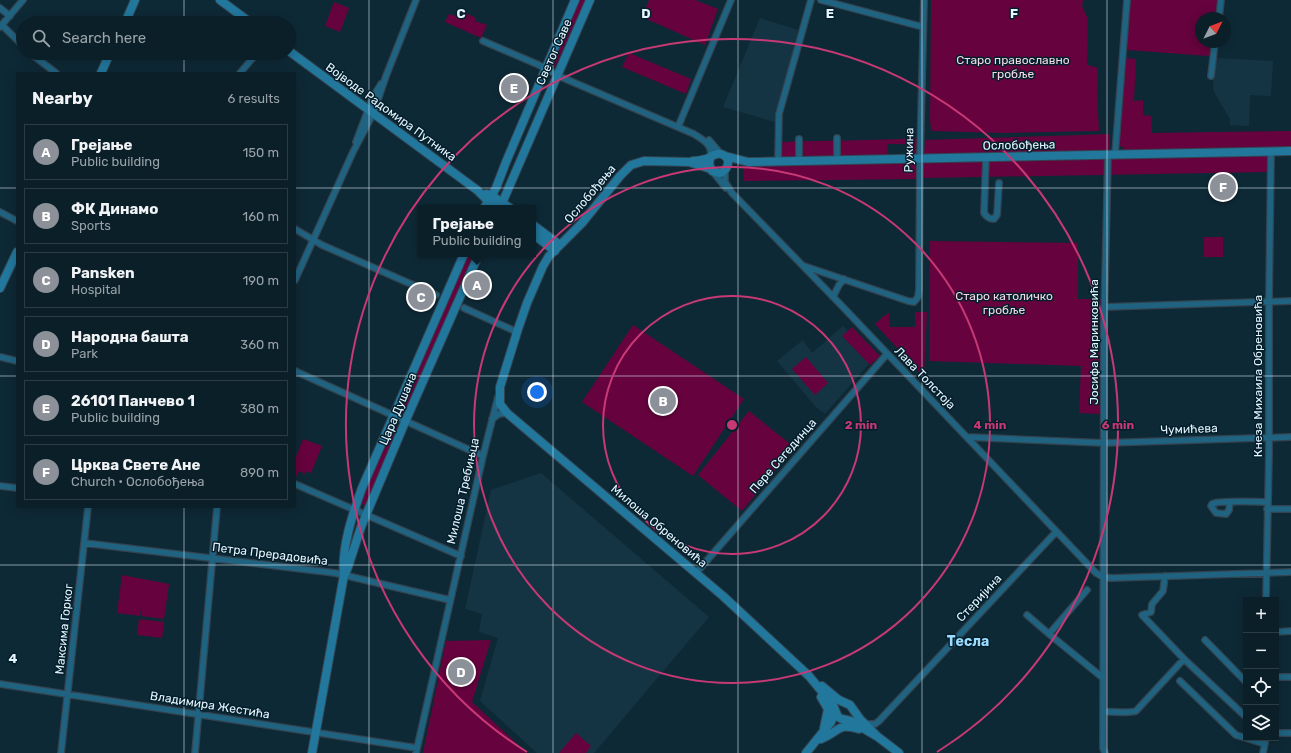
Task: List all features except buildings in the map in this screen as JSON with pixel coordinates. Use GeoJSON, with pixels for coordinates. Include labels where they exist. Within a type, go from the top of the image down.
{"type":"FeatureCollection","features":[{"type":"Feature","properties":{"kind":"street"},"geometry":{"type":"LineString","coordinates":[[16,40],[1,26],[23,0]]}},
{"type":"Feature","properties":{"kind":"street"},"geometry":{"type":"LineString","coordinates":[[127,16],[135,0]]}},
{"type":"Feature","properties":{"kind":"street"},"geometry":{"type":"LineString","coordinates":[[220,0],[242,16]]}},
{"type":"Feature","properties":{"kind":"street"},"geometry":{"type":"LineString","coordinates":[[296,278],[386,76],[416,0]]}},
{"type":"Feature","properties":{"kind":"street","name":"Светог Саве"},"geometry":{"type":"LineString","coordinates":[[488,201],[575,0]]}},
{"type":"Feature","properties":{"kind":"street","name":"Светог Саве"},"geometry":{"type":"LineString","coordinates":[[500,205],[590,0]]}},
{"type":"Feature","properties":{"kind":"street"},"geometry":{"type":"LineString","coordinates":[[678,127],[731,0]]}},
{"type":"Feature","properties":{"kind":"street"},"geometry":{"type":"LineString","coordinates":[[778,161],[779,114],[811,0]]}},
{"type":"Feature","properties":{"kind":"street"},"geometry":{"type":"LineString","coordinates":[[820,0],[923,26]]}},
{"type":"Feature","properties":{"kind":"street","name":"Ружина"},"geometry":{"type":"LineString","coordinates":[[844,279],[908,301],[913,302],[917,300],[919,289],[920,159],[924,0]]}},
{"type":"Feature","properties":{"kind":"street","name":"Јосифа Маринковића"},"geometry":{"type":"LineString","coordinates":[[1104,750],[1104,306],[1112,155],[1127,0]]}},
{"type":"Feature","properties":{"kind":"street"},"geometry":{"type":"LineString","coordinates":[[1220,12],[1221,0]]}},
{"type":"Feature","properties":{"kind":"street"},"geometry":{"type":"LineString","coordinates":[[0,8],[10,16]]}},
{"type":"Feature","properties":{"kind":"street"},"geometry":{"type":"LineString","coordinates":[[483,41],[546,68],[557,75],[694,134],[708,144],[711,151],[709,164],[712,170],[720,173],[725,170],[728,163],[723,155],[708,139],[701,135],[694,134]]}},
{"type":"Feature","properties":{"kind":"street"},"geometry":{"type":"LineString","coordinates":[[1211,76],[1214,48]]}},
{"type":"Feature","properties":{"kind":"street","name":"Војводе Радомира Путника"},"geometry":{"type":"LineString","coordinates":[[296,56],[480,192],[488,201],[498,205]]}},
{"type":"Feature","properties":{"kind":"street"},"geometry":{"type":"LineString","coordinates":[[39,60],[55,72]]}},
{"type":"Feature","properties":{"kind":"street"},"geometry":{"type":"LineString","coordinates":[[101,72],[107,60]]}},
{"type":"Feature","properties":{"kind":"street"},"geometry":{"type":"LineString","coordinates":[[241,72],[251,60]]}},
{"type":"Feature","properties":{"kind":"street"},"geometry":{"type":"LineString","coordinates":[[837,138],[838,160]]}},
{"type":"Feature","properties":{"kind":"street"},"geometry":{"type":"LineString","coordinates":[[799,161],[800,139]]}},
{"type":"Feature","properties":{"kind":"street","name":"Кнеза Михаила Обреновића"},"geometry":{"type":"LineString","coordinates":[[1266,597],[1271,152]]}},
{"type":"Feature","properties":{"kind":"street","name":"Ослобођења"},"geometry":{"type":"LineString","coordinates":[[725,170],[748,162],[778,161],[1291,152]]}},
{"type":"Feature","properties":{"kind":"street"},"geometry":{"type":"LineString","coordinates":[[689,162],[711,157],[717,154],[723,155]]}},
{"type":"Feature","properties":{"kind":"street","name":"Ослобођења"},"geometry":{"type":"LineString","coordinates":[[723,155],[748,162]]}},
{"type":"Feature","properties":{"kind":"street"},"geometry":{"type":"LineString","coordinates":[[986,157],[984,213],[991,219],[994,219],[997,215],[999,182]]}},
{"type":"Feature","properties":{"kind":"street","name":"Ослобођења"},"geometry":{"type":"LineString","coordinates":[[557,248],[573,233],[620,176],[631,165],[644,161],[689,162],[712,170]]}},
{"type":"Feature","properties":{"kind":"street","name":"Лава Толстоја"},"geometry":{"type":"LineString","coordinates":[[712,170],[724,186],[833,297],[1056,532],[1096,573],[1103,577]]}},
{"type":"Feature","properties":{"kind":"street","name":"Лава Толстоја"},"geometry":{"type":"LineString","coordinates":[[725,170],[725,182],[732,193]]}},
{"type":"Feature","properties":{"kind":"street"},"geometry":{"type":"LineString","coordinates":[[0,212],[16,220]]}},
{"type":"Feature","properties":{"kind":"street"},"geometry":{"type":"LineString","coordinates":[[536,228],[557,248]]}},
{"type":"Feature","properties":{"kind":"street"},"geometry":{"type":"LineString","coordinates":[[296,230],[313,240],[436,295]]}},
{"type":"Feature","properties":{"kind":"street"},"geometry":{"type":"LineString","coordinates":[[536,236],[557,248]]}},
{"type":"Feature","properties":{"kind":"street","name":"Милоша Требињца"},"geometry":{"type":"LineString","coordinates":[[416,750],[483,456],[499,393],[527,303],[543,266],[557,248]]}},
{"type":"Feature","properties":{"kind":"street"},"geometry":{"type":"LineString","coordinates":[[0,288],[16,254]]}},
{"type":"Feature","properties":{"kind":"street","name":"Цара Душана"},"geometry":{"type":"LineString","coordinates":[[312,753],[344,575],[343,566],[345,552],[354,510],[393,416],[463,257]]}},
{"type":"Feature","properties":{"kind":"street","name":"Цара Душана"},"geometry":{"type":"LineString","coordinates":[[344,575],[348,567],[356,538],[478,257]]}},
{"type":"Feature","properties":{"kind":"street"},"geometry":{"type":"LineString","coordinates":[[803,266],[844,279],[833,297]]}},
{"type":"Feature","properties":{"kind":"street"},"geometry":{"type":"LineString","coordinates":[[1104,306],[1291,301]]}},
{"type":"Feature","properties":{"kind":"street"},"geometry":{"type":"LineString","coordinates":[[464,308],[517,332]]}},
{"type":"Feature","properties":{"kind":"street","name":"Пере Сегединца"},"geometry":{"type":"LineString","coordinates":[[696,573],[887,354]]}},
{"type":"Feature","properties":{"kind":"street"},"geometry":{"type":"LineString","coordinates":[[0,357],[16,361]]}},
{"type":"Feature","properties":{"kind":"street"},"geometry":{"type":"LineString","coordinates":[[296,371],[483,456]]}},
{"type":"Feature","properties":{"kind":"street","name":"Милоша Обреновића"},"geometry":{"type":"LineString","coordinates":[[499,393],[500,404],[507,413],[696,573],[809,676]]}},
{"type":"Feature","properties":{"kind":"street"},"geometry":{"type":"LineString","coordinates":[[492,419],[499,414],[507,413]]}},
{"type":"Feature","properties":{"kind":"street","name":"Чумићева"},"geometry":{"type":"LineString","coordinates":[[967,438],[1104,443],[1291,437]]}},
{"type":"Feature","properties":{"kind":"street"},"geometry":{"type":"LineString","coordinates":[[296,484],[460,556]]}},
{"type":"Feature","properties":{"kind":"street"},"geometry":{"type":"LineString","coordinates":[[0,486],[16,488]]}},
{"type":"Feature","properties":{"kind":"street"},"geometry":{"type":"LineString","coordinates":[[1230,502],[1268,502]]}},
{"type":"Feature","properties":{"kind":"street","name":"Максима Горког"},"geometry":{"type":"LineString","coordinates":[[61,753],[88,508]]}},
{"type":"Feature","properties":{"kind":"street"},"geometry":{"type":"LineString","coordinates":[[195,753],[217,508]]}},
{"type":"Feature","properties":{"kind":"street"},"geometry":{"type":"LineString","coordinates":[[1267,509],[1291,509]]}},
{"type":"Feature","properties":{"kind":"street","name":"Стеријина"},"geometry":{"type":"LineString","coordinates":[[865,724],[875,724],[879,721],[1056,532]]}},
{"type":"Feature","properties":{"kind":"street","name":"Петра Прерадовића"},"geometry":{"type":"LineString","coordinates":[[84,542],[344,575],[450,600]]}},
{"type":"Feature","properties":{"kind":"street"},"geometry":{"type":"LineString","coordinates":[[1103,577],[1291,572]]}},
{"type":"Feature","properties":{"kind":"street"},"geometry":{"type":"LineString","coordinates":[[1165,576],[1162,594],[1153,603],[1151,612],[1142,615],[1184,659],[1243,714]]}},
{"type":"Feature","properties":{"kind":"street"},"geometry":{"type":"LineString","coordinates":[[1050,634],[1087,590]]}},
{"type":"Feature","properties":{"kind":"street"},"geometry":{"type":"LineString","coordinates":[[1027,615],[1103,678]]}},
{"type":"Feature","properties":{"kind":"street"},"geometry":{"type":"LineString","coordinates":[[1279,632],[1291,631]]}},
{"type":"Feature","properties":{"kind":"street"},"geometry":{"type":"LineString","coordinates":[[1205,640],[1243,679]]}},
{"type":"Feature","properties":{"kind":"street"},"geometry":{"type":"LineString","coordinates":[[1103,712],[1136,711],[1184,659]]}},
{"type":"Feature","properties":{"kind":"street"},"geometry":{"type":"LineString","coordinates":[[809,676],[836,698],[850,705],[865,724],[878,737]]}},
{"type":"Feature","properties":{"kind":"street"},"geometry":{"type":"LineString","coordinates":[[809,676],[833,705],[838,717],[851,721],[870,732],[899,753]]}},
{"type":"Feature","properties":{"kind":"street"},"geometry":{"type":"LineString","coordinates":[[1279,677],[1291,677]]}},
{"type":"Feature","properties":{"kind":"street"},"geometry":{"type":"LineString","coordinates":[[1180,681],[1236,735],[1243,736]]}},
{"type":"Feature","properties":{"kind":"street","name":"Владимира Жестића"},"geometry":{"type":"LineString","coordinates":[[0,684],[316,732],[416,750]]}},
{"type":"Feature","properties":{"kind":"street"},"geometry":{"type":"LineString","coordinates":[[815,684],[828,709],[822,735]]}},
{"type":"Feature","properties":{"kind":"street"},"geometry":{"type":"LineString","coordinates":[[806,753],[822,735],[833,718],[838,704],[844,702]]}},
{"type":"Feature","properties":{"kind":"street"},"geometry":{"type":"LineString","coordinates":[[822,735],[852,716],[853,709]]}},
{"type":"Feature","properties":{"kind":"street"},"geometry":{"type":"LineString","coordinates":[[822,735],[828,736],[844,726],[870,732]]}},
{"type":"Feature","properties":{"kind":"street"},"geometry":{"type":"LineString","coordinates":[[1279,733],[1291,732]]}},
{"type":"Feature","properties":{"kind":"street"},"geometry":{"type":"LineString","coordinates":[[1263,753],[1266,741]]}},
{"type":"Feature","properties":{"kind":"street"},"geometry":{"type":"LineString","coordinates":[[1098,753],[1104,750]]}},
{"type":"Feature","properties":{"kind":"shaded area"},"geometry":{"type":"Polygon","coordinates":[[[760,18],[798,30],[775,122],[723,107],[760,18]]]}},
{"type":"Feature","properties":{"kind":"shaded area"},"geometry":{"type":"Polygon","coordinates":[[[1214,58],[1273,61],[1271,96],[1250,95],[1249,126],[1230,125],[1230,119],[1213,90],[1214,58]]]}},
{"type":"Feature","properties":{"kind":"shaded area"},"geometry":{"type":"Polygon","coordinates":[[[843,326],[874,358],[825,414],[816,407],[777,361],[803,340],[812,353],[843,326]]]}},
{"type":"Feature","properties":{"kind":"shaded area"},"geometry":{"type":"Polygon","coordinates":[[[541,473],[709,617],[594,753],[537,753],[480,701],[498,638],[479,632],[482,614],[465,609],[491,490],[541,473]]]}},
{"type":"Feature","properties":{"kind":"green space"},"geometry":{"type":"Polygon","coordinates":[[[577,0],[585,0],[555,67],[552,65],[577,0]]]}},
{"type":"Feature","properties":{"kind":"green space"},"geometry":{"type":"Polygon","coordinates":[[[649,0],[695,0],[718,9],[705,45],[642,17],[649,0]]]}},
{"type":"Feature","properties":{"kind":"green space","name":"Старо православно гробље"},"geometry":{"type":"Polygon","coordinates":[[[931,0],[1083,0],[1082,6],[1088,19],[1087,64],[1098,69],[1097,93],[1099,131],[1001,133],[932,131],[930,121],[931,0]]]}},
{"type":"Feature","properties":{"kind":"green space"},"geometry":{"type":"Polygon","coordinates":[[[1130,0],[1218,0],[1216,12],[1195,12],[1195,48],[1212,48],[1211,54],[1208,56],[1128,50],[1130,0]]]}},
{"type":"Feature","properties":{"kind":"green space"},"geometry":{"type":"Polygon","coordinates":[[[334,2],[349,8],[340,32],[325,26],[334,2]]]}},
{"type":"Feature","properties":{"kind":"green space"},"geometry":{"type":"Polygon","coordinates":[[[466,13],[476,18],[475,21],[487,25],[481,38],[445,22],[449,14],[464,18],[466,13]]]}},
{"type":"Feature","properties":{"kind":"green space"},"geometry":{"type":"Polygon","coordinates":[[[629,53],[691,79],[686,94],[622,67],[629,53]]]}},
{"type":"Feature","properties":{"kind":"green space"},"geometry":{"type":"Polygon","coordinates":[[[1126,58],[1136,59],[1134,101],[1143,100],[1143,115],[1151,116],[1152,133],[1291,131],[1291,148],[1127,151],[1118,144],[1126,58]]]}},
{"type":"Feature","properties":{"kind":"green space"},"geometry":{"type":"Polygon","coordinates":[[[1110,134],[1110,151],[924,155],[925,140],[1110,134]]]}},
{"type":"Feature","properties":{"kind":"green space"},"geometry":{"type":"Polygon","coordinates":[[[918,138],[918,156],[906,156],[905,144],[888,144],[887,156],[781,158],[780,142],[918,138]]]}},
{"type":"Feature","properties":{"kind":"green space"},"geometry":{"type":"Polygon","coordinates":[[[1268,154],[1267,172],[923,178],[923,161],[1268,154]]]}},
{"type":"Feature","properties":{"kind":"green space"},"geometry":{"type":"Polygon","coordinates":[[[917,161],[917,179],[744,181],[743,165],[753,163],[917,161]]]}},
{"type":"Feature","properties":{"kind":"green space"},"geometry":{"type":"Polygon","coordinates":[[[1204,237],[1223,237],[1223,257],[1204,257],[1204,237]]]}},
{"type":"Feature","properties":{"kind":"green space","name":"Старо католичко гробље"},"geometry":{"type":"Polygon","coordinates":[[[930,241],[1078,243],[1078,299],[1101,299],[1099,414],[1079,413],[1081,366],[929,361],[930,241]]]}},
{"type":"Feature","properties":{"kind":"green space"},"geometry":{"type":"Polygon","coordinates":[[[465,257],[474,257],[405,414],[400,412],[411,382],[465,257]]]}},
{"type":"Feature","properties":{"kind":"green space"},"geometry":{"type":"Polygon","coordinates":[[[915,312],[927,312],[924,377],[875,324],[889,313],[890,327],[915,327],[915,312]]]}},
{"type":"Feature","properties":{"kind":"green space"},"geometry":{"type":"Polygon","coordinates":[[[633,325],[744,399],[693,476],[582,402],[633,325]]]}},
{"type":"Feature","properties":{"kind":"green space"},"geometry":{"type":"Polygon","coordinates":[[[852,327],[880,356],[870,365],[842,336],[852,327]]]}},
{"type":"Feature","properties":{"kind":"green space"},"geometry":{"type":"Polygon","coordinates":[[[806,357],[828,383],[815,395],[792,369],[806,357]]]}},
{"type":"Feature","properties":{"kind":"green space"},"geometry":{"type":"Polygon","coordinates":[[[749,411],[794,447],[742,511],[698,475],[749,411]]]}},
{"type":"Feature","properties":{"kind":"green space"},"geometry":{"type":"Polygon","coordinates":[[[392,426],[397,427],[381,470],[365,505],[361,504],[373,468],[392,426]]]}},
{"type":"Feature","properties":{"kind":"green space"},"geometry":{"type":"Polygon","coordinates":[[[303,439],[322,446],[311,473],[307,471],[305,474],[299,471],[296,477],[296,456],[303,439]]]}},
{"type":"Feature","properties":{"kind":"green space"},"geometry":{"type":"Polygon","coordinates":[[[122,575],[169,584],[164,619],[141,616],[142,601],[140,616],[117,613],[122,575]]]}},
{"type":"Feature","properties":{"kind":"green space"},"geometry":{"type":"Polygon","coordinates":[[[139,619],[164,622],[162,638],[137,635],[139,619]]]}},
{"type":"Feature","properties":{"kind":"green space"},"geometry":{"type":"Polygon","coordinates":[[[491,640],[472,702],[527,753],[423,753],[446,641],[491,640]]]}},
{"type":"Feature","properties":{"kind":"green space"},"geometry":{"type":"Polygon","coordinates":[[[576,733],[591,746],[586,753],[559,753],[576,733]]]}},
{"type":"Feature","properties":{"kind":"place","name":"26101 Панчево 1"},"geometry":{"type":"Point","coordinates":[514,88]}},
{"type":"Feature","properties":{"kind":"place","name":"Црква Свете Ане"},"geometry":{"type":"Point","coordinates":[1223,187]}},
{"type":"Feature","properties":{"kind":"place","name":"Грејање"},"geometry":{"type":"Point","coordinates":[477,285]}},
{"type":"Feature","properties":{"kind":"place","name":"Pansken"},"geometry":{"type":"Point","coordinates":[421,297]}},
{"type":"Feature","properties":{"kind":"place","name":"ФК Динамо"},"geometry":{"type":"Point","coordinates":[663,401]}},
{"type":"Feature","properties":{"kind":"place","name":"Народна башта"},"geometry":{"type":"Point","coordinates":[461,672]}},
{"type":"Feature","properties":{"kind":"district","name":"Тесла"},"geometry":{"type":"Point","coordinates":[968,641]}}]}
